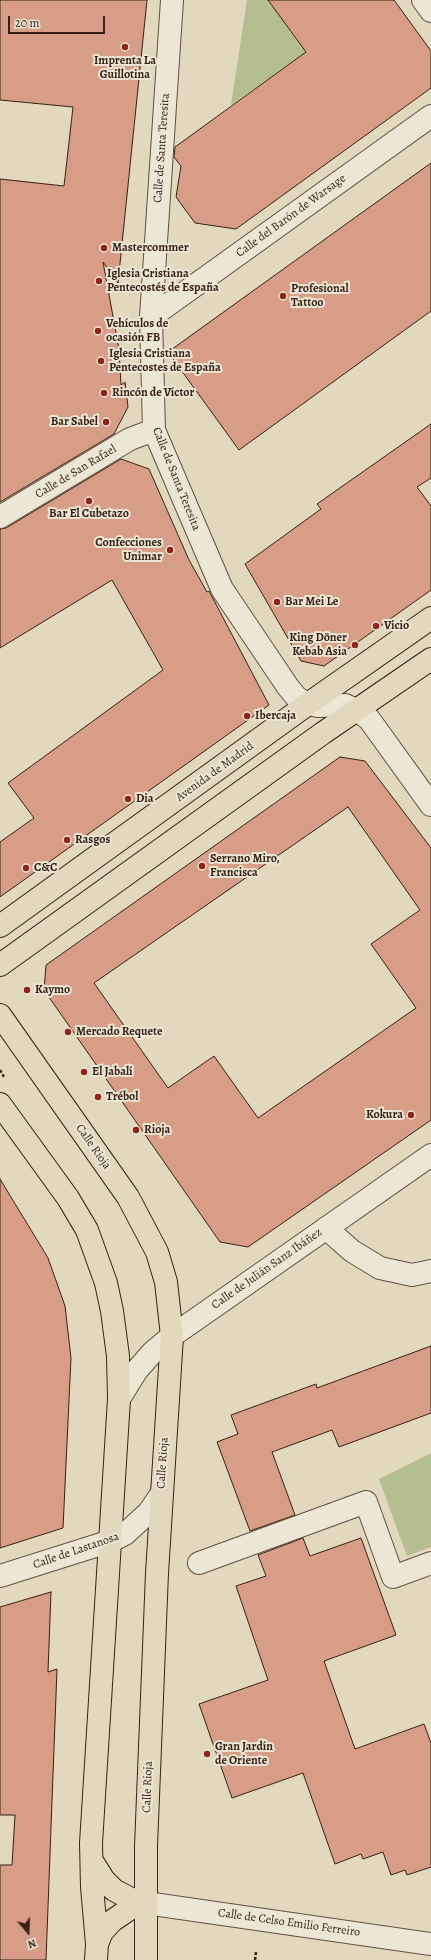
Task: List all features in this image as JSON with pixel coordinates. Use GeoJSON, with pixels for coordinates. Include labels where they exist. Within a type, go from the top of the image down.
{"type":"FeatureCollection","features":[{"type":"Feature","properties":{"kind":"main road","name":"Avenida de Madrid"},"geometry":{"type":"LineString","coordinates":[[0,926],[308,704],[431,618]]}},
{"type":"Feature","properties":{"kind":"main road"},"geometry":{"type":"LineString","coordinates":[[0,965],[318,737],[358,711],[431,659]]}},
{"type":"Feature","properties":{"kind":"main road","name":"Calle Rioja"},"geometry":{"type":"LineString","coordinates":[[0,1015],[128,1197],[144,1224],[157,1252],[166,1282],[172,1336],[160,1496],[146,1846],[146,1960]]}},
{"type":"Feature","properties":{"kind":"main road"},"geometry":{"type":"LineString","coordinates":[[0,1104],[68,1198],[87,1230],[99,1260],[112,1311],[118,1356],[119,1399],[92,1823],[92,1887],[96,1952]]}},
{"type":"Feature","properties":{"kind":"main road"},"geometry":{"type":"LineString","coordinates":[[92,1861],[104,1880],[114,1890],[129,1898],[146,1903]]}},
{"type":"Feature","properties":{"kind":"main road"},"geometry":{"type":"LineString","coordinates":[[96,1952],[102,1932],[112,1921],[131,1908],[146,1903]]}},
{"type":"Feature","properties":{"kind":"street","name":"Calle de Santa Teresita"},"geometry":{"type":"LineString","coordinates":[[172,0],[151,317],[154,430],[222,589],[288,687],[297,698],[308,704]]}},
{"type":"Feature","properties":{"kind":"street"},"geometry":{"type":"LineString","coordinates":[[423,0],[431,11]]}},
{"type":"Feature","properties":{"kind":"street","name":"Calle del Barón de Warsage"},"geometry":{"type":"LineString","coordinates":[[151,317],[431,116]]}},
{"type":"Feature","properties":{"kind":"street","name":"Calle de San Rafael"},"geometry":{"type":"LineString","coordinates":[[0,517],[130,439],[154,430]]}},
{"type":"Feature","properties":{"kind":"street"},"geometry":{"type":"LineString","coordinates":[[308,704],[318,706],[345,705],[358,711],[369,719],[431,805]]}},
{"type":"Feature","properties":{"kind":"street","name":"Calle de Julián Sanz Ibáñez"},"geometry":{"type":"LineString","coordinates":[[119,1399],[137,1370],[152,1353],[172,1336],[431,1155]]}},
{"type":"Feature","properties":{"kind":"street"},"geometry":{"type":"LineString","coordinates":[[326,1228],[352,1251],[380,1268],[412,1275],[431,1271]]}},
{"type":"Feature","properties":{"kind":"street","name":"Calle de Lastanosa"},"geometry":{"type":"LineString","coordinates":[[0,1576],[111,1541],[125,1534],[149,1512],[160,1496]]}},
{"type":"Feature","properties":{"kind":"street"},"geometry":{"type":"LineString","coordinates":[[199,1563],[366,1502],[393,1576],[431,1564]]}},
{"type":"Feature","properties":{"kind":"street","name":"Calle de Celso Emilio Ferreiro"},"geometry":{"type":"LineString","coordinates":[[146,1903],[431,1944]]}},
{"type":"Feature","properties":{"kind":"path"},"geometry":{"type":"LineString","coordinates":[[255,1960],[256,1952]]}},
{"type":"Feature","properties":{"kind":"green space"},"geometry":{"type":"Polygon","coordinates":[[[247,0],[268,0],[306,52],[231,105],[247,0]]]}},
{"type":"Feature","properties":{"kind":"green space"},"geometry":{"type":"Polygon","coordinates":[[[431,1453],[431,1547],[407,1556],[379,1479],[431,1453]]]}},
{"type":"Feature","properties":{"kind":"building"},"geometry":{"type":"Polygon","coordinates":[[[0,0],[147,0],[118,283],[103,262],[119,349],[121,385],[125,382],[128,407],[114,434],[0,502],[0,179],[64,186],[73,107],[0,100],[0,0]]]}},
{"type":"Feature","properties":{"kind":"building"},"geometry":{"type":"Polygon","coordinates":[[[268,0],[394,0],[431,51],[431,88],[236,229],[195,223],[176,197],[181,166],[174,157],[175,147],[306,52],[268,0]]]}},
{"type":"Feature","properties":{"kind":"building"},"geometry":{"type":"Polygon","coordinates":[[[431,163],[431,311],[239,450],[168,352],[431,163]]]}},
{"type":"Feature","properties":{"kind":"building"},"geometry":{"type":"Polygon","coordinates":[[[431,424],[431,478],[417,487],[431,506],[431,590],[324,666],[301,661],[245,564],[321,509],[317,504],[431,424]]]}},
{"type":"Feature","properties":{"kind":"building"},"geometry":{"type":"Polygon","coordinates":[[[121,459],[149,469],[189,560],[207,592],[209,591],[269,705],[0,897],[0,842],[34,818],[8,783],[163,670],[112,580],[0,648],[0,529],[6,528],[121,459]]]}},
{"type":"Feature","properties":{"kind":"building"},"geometry":{"type":"Polygon","coordinates":[[[340,757],[365,761],[431,848],[431,1120],[248,1247],[220,1242],[44,990],[46,965],[340,757]],[[348,807],[94,983],[168,1088],[214,1056],[258,1118],[416,1008],[371,944],[420,910],[348,807]]]}},
{"type":"Feature","properties":{"kind":"building"},"geometry":{"type":"Polygon","coordinates":[[[0,1179],[48,1258],[65,1306],[71,1358],[63,1528],[0,1548],[0,1179]]]}},
{"type":"Feature","properties":{"kind":"building"},"geometry":{"type":"Polygon","coordinates":[[[431,1346],[431,1413],[339,1447],[332,1430],[272,1452],[295,1515],[250,1531],[217,1442],[238,1434],[231,1415],[316,1384],[317,1388],[431,1346]]]}},
{"type":"Feature","properties":{"kind":"building"},"geometry":{"type":"Polygon","coordinates":[[[303,1538],[310,1556],[361,1538],[396,1635],[324,1661],[355,1749],[424,1724],[431,1743],[431,1867],[407,1875],[405,1870],[391,1875],[383,1852],[363,1859],[361,1854],[335,1864],[303,1773],[232,1798],[199,1704],[268,1680],[236,1586],[266,1576],[258,1555],[303,1538]]]}},
{"type":"Feature","properties":{"kind":"building"},"geometry":{"type":"Polygon","coordinates":[[[51,1592],[48,1672],[57,1669],[46,1960],[0,1960],[0,1865],[12,1865],[15,1815],[0,1815],[0,1607],[51,1592]]]}},
{"type":"Feature","properties":{"kind":"place","name":"Imprenta La Guillotina"},"geometry":{"type":"Point","coordinates":[125,47]}},
{"type":"Feature","properties":{"kind":"place","name":"Mastercommer"},"geometry":{"type":"Point","coordinates":[104,248]}},
{"type":"Feature","properties":{"kind":"place","name":"Iglesia Cristiana Pentecostés de España"},"geometry":{"type":"Point","coordinates":[99,281]}},
{"type":"Feature","properties":{"kind":"place","name":"Profesional Tattoo"},"geometry":{"type":"Point","coordinates":[283,296]}},
{"type":"Feature","properties":{"kind":"place","name":"Vehículos de ocasión FB"},"geometry":{"type":"Point","coordinates":[98,331]}},
{"type":"Feature","properties":{"kind":"place","name":"Iglesia Cristiana Pentecostes de España"},"geometry":{"type":"Point","coordinates":[101,361]}},
{"type":"Feature","properties":{"kind":"place","name":"Rincón de Víctor"},"geometry":{"type":"Point","coordinates":[104,393]}},
{"type":"Feature","properties":{"kind":"place","name":"Bar Sabel"},"geometry":{"type":"Point","coordinates":[106,422]}},
{"type":"Feature","properties":{"kind":"place","name":"Bar El Cubetazo"},"geometry":{"type":"Point","coordinates":[89,501]}},
{"type":"Feature","properties":{"kind":"place","name":"Confecciones Unimar"},"geometry":{"type":"Point","coordinates":[170,550]}},
{"type":"Feature","properties":{"kind":"place","name":"Bar Mei Le"},"geometry":{"type":"Point","coordinates":[277,602]}},
{"type":"Feature","properties":{"kind":"place","name":"Vicio"},"geometry":{"type":"Point","coordinates":[376,626]}},
{"type":"Feature","properties":{"kind":"place","name":"King Döner Kebab Asia"},"geometry":{"type":"Point","coordinates":[355,645]}},
{"type":"Feature","properties":{"kind":"place","name":"Ibercaja"},"geometry":{"type":"Point","coordinates":[247,716]}},
{"type":"Feature","properties":{"kind":"place","name":"Dia"},"geometry":{"type":"Point","coordinates":[128,799]}},
{"type":"Feature","properties":{"kind":"place","name":"Rasgos"},"geometry":{"type":"Point","coordinates":[67,840]}},
{"type":"Feature","properties":{"kind":"place","name":"Serrano Miro, Francisca"},"geometry":{"type":"Point","coordinates":[202,866]}},
{"type":"Feature","properties":{"kind":"place","name":"C&C"},"geometry":{"type":"Point","coordinates":[26,868]}},
{"type":"Feature","properties":{"kind":"place","name":"Kaymo"},"geometry":{"type":"Point","coordinates":[27,990]}},
{"type":"Feature","properties":{"kind":"place","name":"Mercado Requete"},"geometry":{"type":"Point","coordinates":[68,1032]}},
{"type":"Feature","properties":{"kind":"place","name":"El Jabalí"},"geometry":{"type":"Point","coordinates":[84,1072]}},
{"type":"Feature","properties":{"kind":"place","name":"Trébol"},"geometry":{"type":"Point","coordinates":[98,1097]}},
{"type":"Feature","properties":{"kind":"place","name":"Kokura"},"geometry":{"type":"Point","coordinates":[411,1115]}},
{"type":"Feature","properties":{"kind":"place","name":"Rioja"},"geometry":{"type":"Point","coordinates":[136,1130]}},
{"type":"Feature","properties":{"kind":"place","name":"Gran Jardín de Oriente"},"geometry":{"type":"Point","coordinates":[207,1754]}}]}
